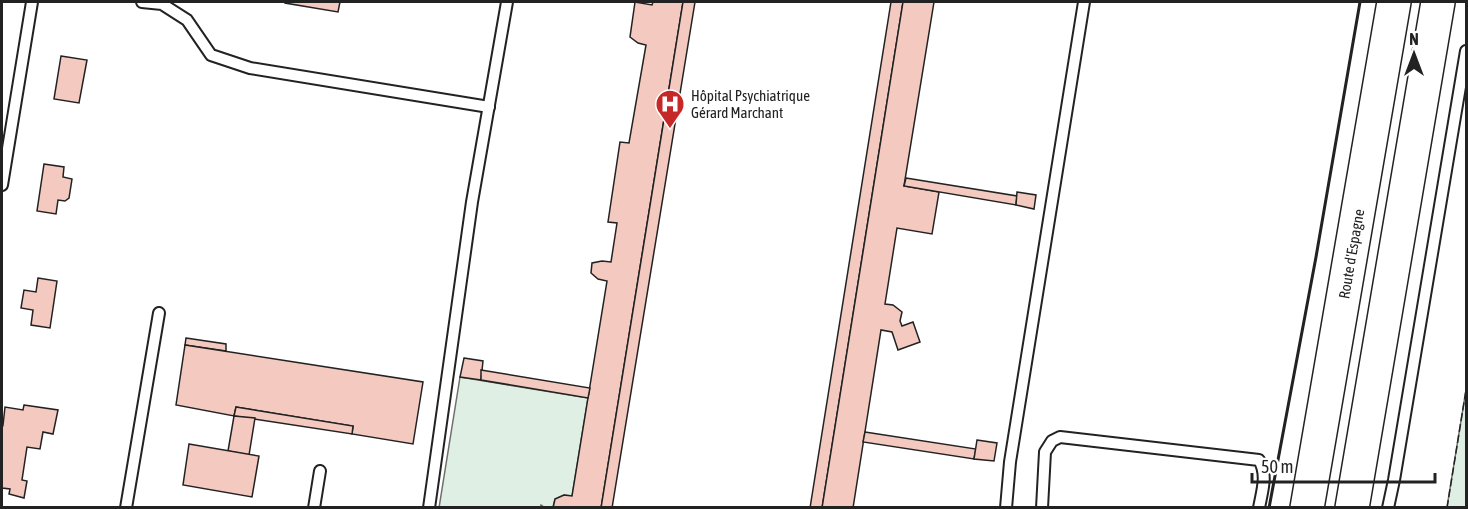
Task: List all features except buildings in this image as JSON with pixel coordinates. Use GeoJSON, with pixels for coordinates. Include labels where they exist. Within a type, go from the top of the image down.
{"type":"FeatureCollection","features":[{"type":"Feature","properties":{"kind":"main road","name":"Route d'Espagne"},"geometry":{"type":"LineString","coordinates":[[1307,507],[1394,2]]}},
{"type":"Feature","properties":{"kind":"main road"},"geometry":{"type":"LineString","coordinates":[[1353,507],[1438,2]]}},
{"type":"Feature","properties":{"kind":"lane"},"geometry":{"type":"LineString","coordinates":[[2,185],[32,2]]}},
{"type":"Feature","properties":{"kind":"lane"},"geometry":{"type":"LineString","coordinates":[[142,2],[162,4],[187,20],[211,55],[250,68],[489,107]]}},
{"type":"Feature","properties":{"kind":"lane"},"geometry":{"type":"LineString","coordinates":[[429,507],[472,202],[507,2]]}},
{"type":"Feature","properties":{"kind":"lane"},"geometry":{"type":"LineString","coordinates":[[1006,507],[1010,462],[1084,2]]}},
{"type":"Feature","properties":{"kind":"lane"},"geometry":{"type":"LineString","coordinates":[[1390,507],[1467,51]]}},
{"type":"Feature","properties":{"kind":"lane"},"geometry":{"type":"LineString","coordinates":[[126,507],[159,313]]}},
{"type":"Feature","properties":{"kind":"lane"},"geometry":{"type":"LineString","coordinates":[[1042,507],[1046,452],[1052,441],[1060,437],[1258,460],[1263,467],[1265,477],[1259,507]]}},
{"type":"Feature","properties":{"kind":"lane"},"geometry":{"type":"LineString","coordinates":[[314,507],[320,471]]}},
{"type":"Feature","properties":{"kind":"green space"},"geometry":{"type":"Polygon","coordinates":[[[460,377],[588,398],[572,496],[564,495],[555,499],[553,507],[541,505],[540,508],[439,508],[460,377]]]}},
{"type":"Feature","properties":{"kind":"green space"},"geometry":{"type":"Polygon","coordinates":[[[1466,390],[1466,507],[1447,507],[1466,390]]]}},
{"type":"Feature","properties":{"kind":"fence"},"geometry":{"type":"LineString","coordinates":[[1447,508],[1466,390]]}},
{"type":"Feature","properties":{"kind":"wall"},"geometry":{"type":"LineString","coordinates":[[1269,508],[1316,257],[1360,2]]}},
{"type":"Feature","properties":{"kind":"place","name":"Hôpital Psychiatrique Gérard Marchant"},"geometry":{"type":"Point","coordinates":[670,130]}}]}
